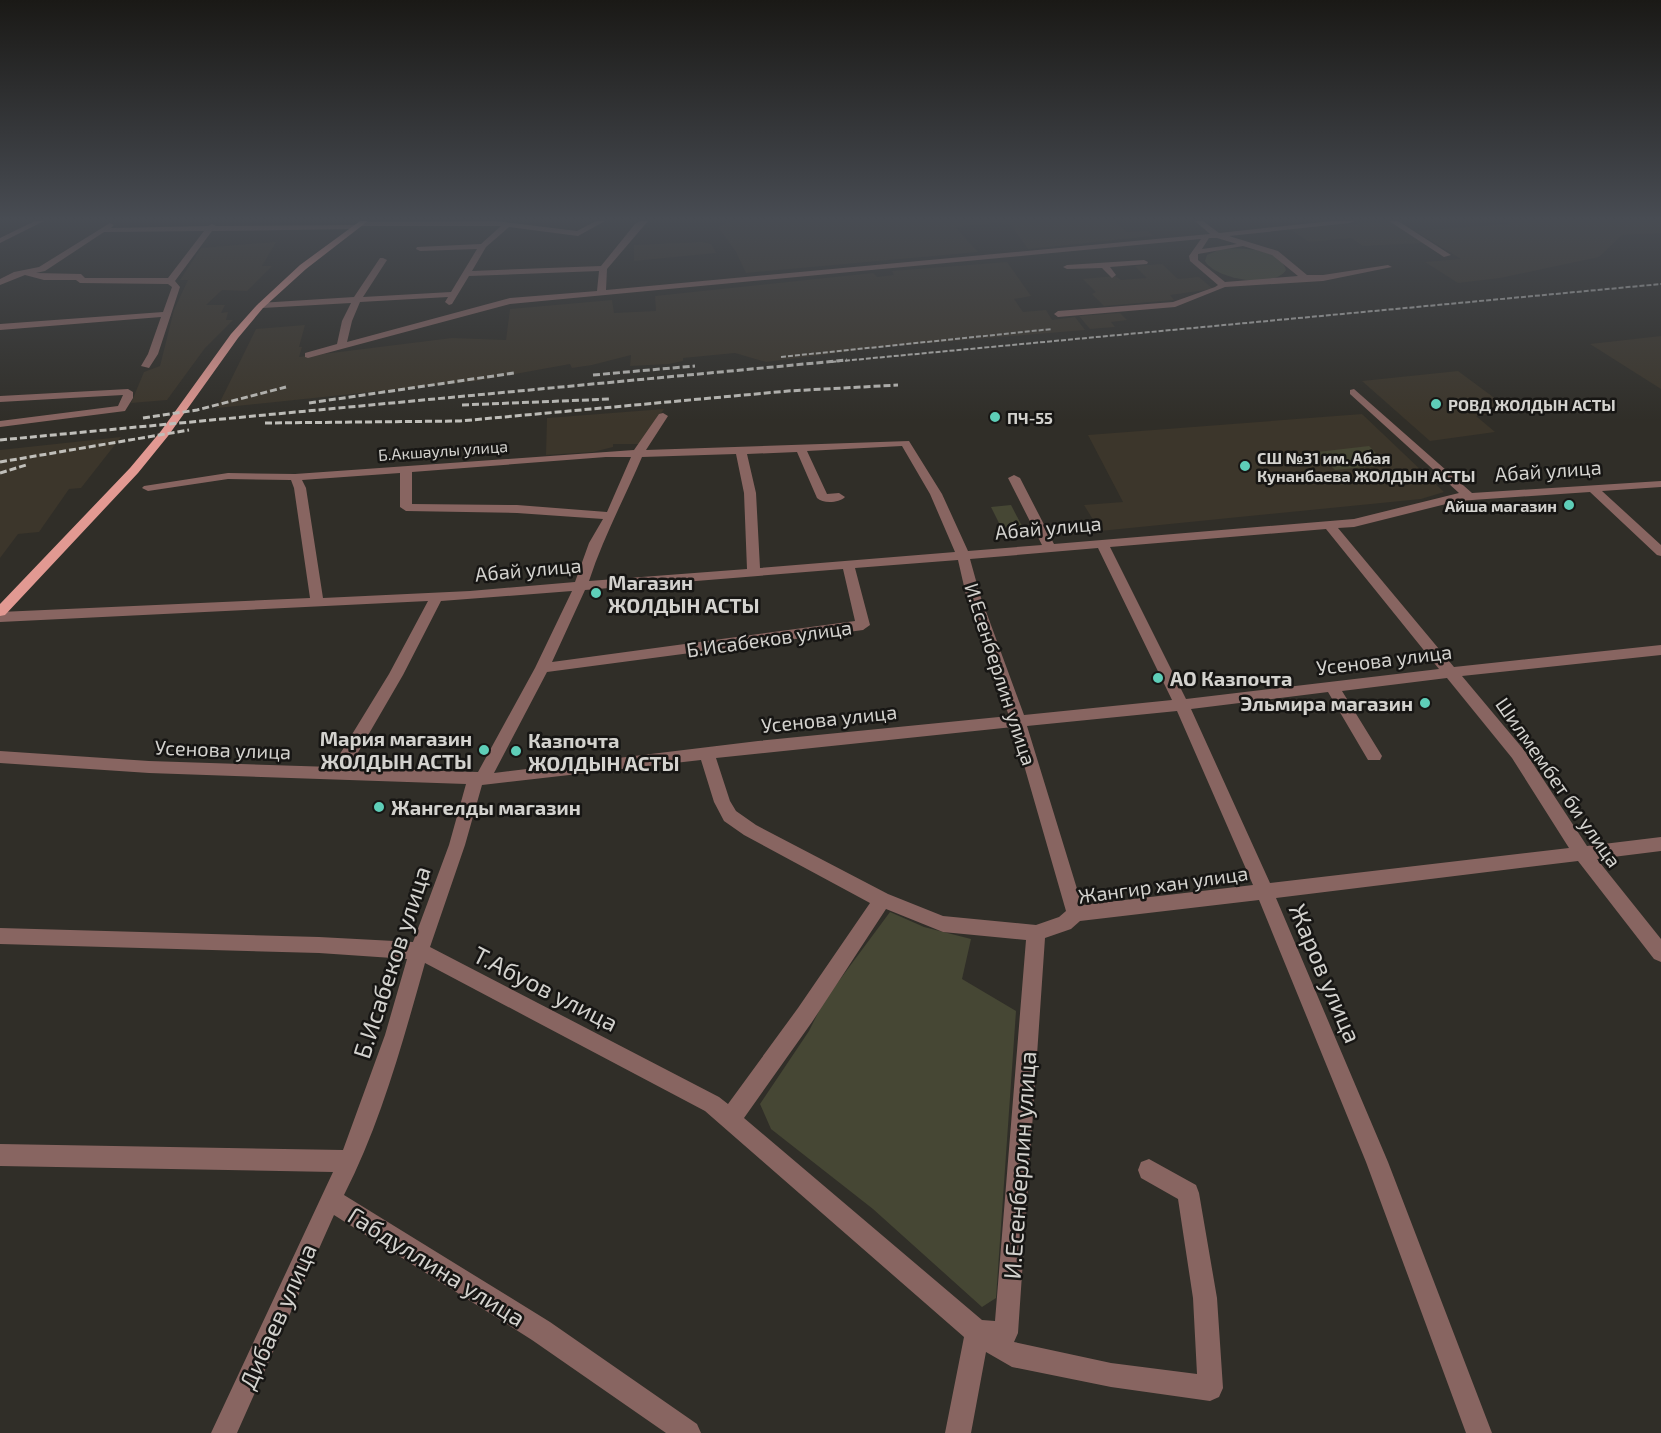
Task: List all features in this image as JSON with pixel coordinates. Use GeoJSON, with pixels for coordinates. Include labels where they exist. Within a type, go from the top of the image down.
{"type":"FeatureCollection","features":[{"type":"Feature","properties":{"kind":"main road"},"geometry":{"type":"LineString","coordinates":[[0,612],[96,513],[152,448],[248,320],[281,288]]}},
{"type":"Feature","properties":{"kind":"street"},"geometry":{"type":"LineString","coordinates":[[146,366],[153,354],[176,288]]}},
{"type":"Feature","properties":{"kind":"street"},"geometry":{"type":"LineString","coordinates":[[341,346],[344,328],[356,299],[364,288]]}},
{"type":"Feature","properties":{"kind":"street"},"geometry":{"type":"LineString","coordinates":[[441,319],[457,288]]}},
{"type":"Feature","properties":{"kind":"street"},"geometry":{"type":"LineString","coordinates":[[601,288],[601,293]]}},
{"type":"Feature","properties":{"kind":"street"},"geometry":{"type":"LineString","coordinates":[[308,355],[510,301],[659,288]]}},
{"type":"Feature","properties":{"kind":"street"},"geometry":{"type":"LineString","coordinates":[[1058,314],[1175,304],[1184,297],[1216,291],[1220,288]]}},
{"type":"Feature","properties":{"kind":"street"},"geometry":{"type":"LineString","coordinates":[[262,305],[454,294]]}},
{"type":"Feature","properties":{"kind":"street"},"geometry":{"type":"LineString","coordinates":[[0,327],[166,314]]}},
{"type":"Feature","properties":{"kind":"street"},"geometry":{"type":"LineString","coordinates":[[0,399],[128,392],[128,398],[121,409],[0,424]]}},
{"type":"Feature","properties":{"kind":"street"},"geometry":{"type":"LineString","coordinates":[[1354,392],[1469,496]]}},
{"type":"Feature","properties":{"kind":"street","name":"Б.Исабеков улица"},"geometry":{"type":"LineString","coordinates":[[350,1161],[395,1035],[418,951],[479,778],[542,668],[581,585],[595,543],[611,516],[638,453],[663,416]]}},
{"type":"Feature","properties":{"kind":"street","name":"Б.Акшаулы улица"},"geometry":{"type":"LineString","coordinates":[[148,488],[228,476],[295,477],[638,453],[741,451],[905,442]]}},
{"type":"Feature","properties":{"kind":"street","name":"И.Есенберлин улица"},"geometry":{"type":"LineString","coordinates":[[905,442],[936,494],[963,555],[973,595],[1018,720],[1076,914]]}},
{"type":"Feature","properties":{"kind":"street"},"geometry":{"type":"LineString","coordinates":[[800,447],[823,498],[839,497]]}},
{"type":"Feature","properties":{"kind":"street"},"geometry":{"type":"LineString","coordinates":[[741,451],[750,493],[754,573]]}},
{"type":"Feature","properties":{"kind":"street"},"geometry":{"type":"LineString","coordinates":[[406,469],[406,507],[517,509],[611,516]]}},
{"type":"Feature","properties":{"kind":"street"},"geometry":{"type":"LineString","coordinates":[[295,477],[300,488],[317,602]]}},
{"type":"Feature","properties":{"kind":"street"},"geometry":{"type":"LineString","coordinates":[[1014,478],[1050,548]]}},
{"type":"Feature","properties":{"kind":"street","name":"Абай улица"},"geometry":{"type":"LineString","coordinates":[[0,617],[437,596],[754,573],[1354,523],[1469,496],[1661,484]]}},
{"type":"Feature","properties":{"kind":"street"},"geometry":{"type":"LineString","coordinates":[[1592,488],[1661,552]]}},
{"type":"Feature","properties":{"kind":"street","name":"Шилмембет би улица"},"geometry":{"type":"LineString","coordinates":[[1329,525],[1453,672],[1518,754],[1582,853],[1661,953]]}},
{"type":"Feature","properties":{"kind":"street","name":"Жаров улица"},"geometry":{"type":"LineString","coordinates":[[1102,543],[1182,705],[1264,892],[1377,1162],[1479,1433]]}},
{"type":"Feature","properties":{"kind":"street","name":"Б.Исабеков улица"},"geometry":{"type":"LineString","coordinates":[[542,668],[863,625],[848,565]]}},
{"type":"Feature","properties":{"kind":"street"},"geometry":{"type":"LineString","coordinates":[[336,775],[396,675],[437,596]]}},
{"type":"Feature","properties":{"kind":"street","name":"Усенова улица"},"geometry":{"type":"LineString","coordinates":[[0,758],[336,775],[479,778],[1018,720],[1182,705],[1453,672],[1661,650]]}},
{"type":"Feature","properties":{"kind":"street"},"geometry":{"type":"LineString","coordinates":[[1332,687],[1374,756]]}},
{"type":"Feature","properties":{"kind":"street","name":"Жангир хан улица"},"geometry":{"type":"LineString","coordinates":[[707,753],[722,802],[730,816],[750,830],[882,900],[944,924],[1036,933],[1065,924],[1076,914],[1661,844]]}},
{"type":"Feature","properties":{"kind":"street"},"geometry":{"type":"LineString","coordinates":[[731,1118],[805,1015],[882,900]]}},
{"type":"Feature","properties":{"kind":"street","name":"И.Есенберлин улица"},"geometry":{"type":"LineString","coordinates":[[977,1332],[1006,1333],[1036,933]]}},
{"type":"Feature","properties":{"kind":"street","name":"Т.Абуов улица"},"geometry":{"type":"LineString","coordinates":[[0,936],[319,945],[418,951],[702,1098],[731,1118],[977,1332]]}},
{"type":"Feature","properties":{"kind":"street"},"geometry":{"type":"LineString","coordinates":[[0,1155],[350,1161]]}},
{"type":"Feature","properties":{"kind":"street","name":"Габдуллина улица"},"geometry":{"type":"LineString","coordinates":[[350,1161],[330,1199],[541,1331],[688,1433]]}},
{"type":"Feature","properties":{"kind":"street"},"geometry":{"type":"LineString","coordinates":[[958,1433],[977,1332],[1012,1355],[1111,1375],[1210,1388],[1205,1298],[1188,1193],[1149,1170]]}},
{"type":"Feature","properties":{"kind":"street","name":"Дибаев улица"},"geometry":{"type":"LineString","coordinates":[[224,1433],[330,1199]]}},
{"type":"Feature","properties":{"kind":"shaded area"},"geometry":{"type":"Polygon","coordinates":[[[184,288],[250,288],[247,291],[222,290],[206,305],[225,305],[221,313],[228,312],[226,320],[233,320],[205,348],[167,400],[131,403],[144,372],[160,366],[174,310],[184,288]]]}},
{"type":"Feature","properties":{"kind":"shaded area"},"geometry":{"type":"Polygon","coordinates":[[[732,288],[1025,288],[1031,296],[1014,299],[1023,312],[1046,310],[1052,320],[1075,317],[1085,330],[892,346],[766,362],[735,353],[683,358],[683,361],[669,364],[630,366],[631,355],[592,365],[572,368],[570,364],[476,381],[217,408],[256,329],[305,325],[299,347],[302,347],[299,357],[452,338],[506,340],[510,309],[612,300],[614,313],[656,311],[655,296],[732,288]]]}},
{"type":"Feature","properties":{"kind":"shaded area"},"geometry":{"type":"Polygon","coordinates":[[[1092,288],[1213,289],[1170,295],[1174,300],[1104,306],[1092,294],[1096,292],[1092,288]]]}},
{"type":"Feature","properties":{"kind":"shaded area"},"geometry":{"type":"Polygon","coordinates":[[[1120,313],[1127,320],[1111,322],[1115,327],[1090,329],[1079,316],[1120,313]]]}},
{"type":"Feature","properties":{"kind":"shaded area"},"geometry":{"type":"Polygon","coordinates":[[[1661,336],[1661,389],[1590,344],[1661,336]]]}},
{"type":"Feature","properties":{"kind":"shaded area"},"geometry":{"type":"Polygon","coordinates":[[[1458,371],[1512,411],[1476,416],[1495,432],[1430,441],[1362,381],[1458,371]]]}},
{"type":"Feature","properties":{"kind":"shaded area"},"geometry":{"type":"Polygon","coordinates":[[[664,409],[640,444],[613,444],[613,447],[593,452],[546,455],[547,418],[664,409]]]}},
{"type":"Feature","properties":{"kind":"shaded area"},"geometry":{"type":"Polygon","coordinates":[[[1362,414],[1444,492],[1421,499],[1100,531],[1084,505],[1123,502],[1088,435],[1362,414]]]}},
{"type":"Feature","properties":{"kind":"shaded area"},"geometry":{"type":"Polygon","coordinates":[[[121,437],[81,488],[69,489],[39,532],[18,534],[0,558],[0,450],[121,437]]]}},
{"type":"Feature","properties":{"kind":"green space"},"geometry":{"type":"Polygon","coordinates":[[[1369,446],[1388,465],[1335,470],[1317,452],[1369,446]]]}},
{"type":"Feature","properties":{"kind":"green space"},"geometry":{"type":"Polygon","coordinates":[[[1011,505],[1023,528],[1003,531],[991,507],[1011,505]]]}},
{"type":"Feature","properties":{"kind":"green space"},"geometry":{"type":"Polygon","coordinates":[[[890,912],[924,927],[971,939],[962,979],[1016,1011],[996,1298],[982,1307],[873,1209],[771,1129],[760,1104],[809,1031],[824,1001],[890,912]]]}},
{"type":"Feature","properties":{"kind":"railway"},"geometry":{"type":"LineString","coordinates":[[831,362],[1620,288]]}},
{"type":"Feature","properties":{"kind":"railway"},"geometry":{"type":"LineString","coordinates":[[781,357],[1052,329]]}},
{"type":"Feature","properties":{"kind":"railway"},"geometry":{"type":"LineString","coordinates":[[0,440],[847,360]]}},
{"type":"Feature","properties":{"kind":"railway"},"geometry":{"type":"LineString","coordinates":[[593,375],[695,366]]}},
{"type":"Feature","properties":{"kind":"railway"},"geometry":{"type":"LineString","coordinates":[[309,403],[514,373]]}},
{"type":"Feature","properties":{"kind":"railway"},"geometry":{"type":"LineString","coordinates":[[265,423],[460,421],[788,391],[898,385]]}},
{"type":"Feature","properties":{"kind":"railway"},"geometry":{"type":"LineString","coordinates":[[143,418],[197,410],[286,387]]}},
{"type":"Feature","properties":{"kind":"railway"},"geometry":{"type":"LineString","coordinates":[[462,405],[611,399]]}},
{"type":"Feature","properties":{"kind":"railway"},"geometry":{"type":"LineString","coordinates":[[0,462],[189,430]]}},
{"type":"Feature","properties":{"kind":"railway"},"geometry":{"type":"LineString","coordinates":[[0,473],[26,465]]}},
{"type":"Feature","properties":{"kind":"place","name":"РОВД ЖОЛДЫН АСТЫ"},"geometry":{"type":"Point","coordinates":[1436,404]}},
{"type":"Feature","properties":{"kind":"place","name":"ПЧ-55"},"geometry":{"type":"Point","coordinates":[995,417]}},
{"type":"Feature","properties":{"kind":"place","name":"СШ №31 им. Абая Кунанбаева ЖОЛДЫН АСТЫ"},"geometry":{"type":"Point","coordinates":[1245,466]}},
{"type":"Feature","properties":{"kind":"place","name":"Айша магазин"},"geometry":{"type":"Point","coordinates":[1569,505]}},
{"type":"Feature","properties":{"kind":"place","name":"Магазин ЖОЛДЫН АСТЫ"},"geometry":{"type":"Point","coordinates":[596,593]}},
{"type":"Feature","properties":{"kind":"place","name":"АО Казпочта"},"geometry":{"type":"Point","coordinates":[1158,678]}},
{"type":"Feature","properties":{"kind":"place","name":"Эльмира магазин"},"geometry":{"type":"Point","coordinates":[1425,703]}},
{"type":"Feature","properties":{"kind":"place","name":"Мария магазин ЖОЛДЫН АСТЫ"},"geometry":{"type":"Point","coordinates":[484,750]}},
{"type":"Feature","properties":{"kind":"place","name":"Казпочта ЖОЛДЫН АСТЫ"},"geometry":{"type":"Point","coordinates":[516,751]}},
{"type":"Feature","properties":{"kind":"place","name":"Жангелды магазин"},"geometry":{"type":"Point","coordinates":[379,807]}}]}
